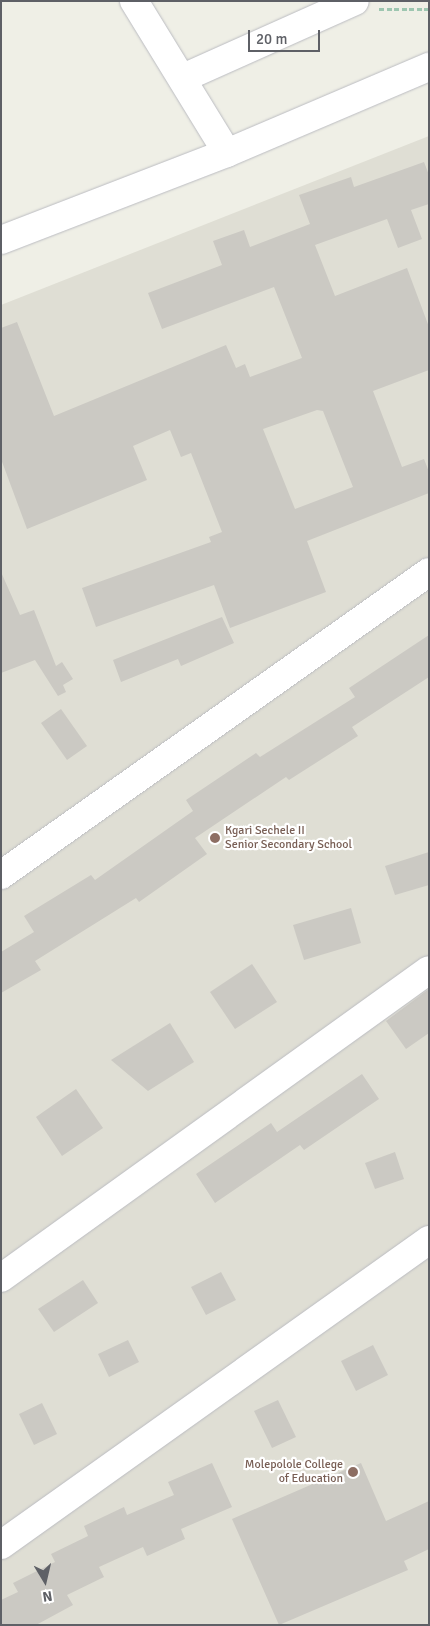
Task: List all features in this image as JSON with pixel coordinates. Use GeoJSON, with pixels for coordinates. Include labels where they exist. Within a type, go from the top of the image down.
{"type":"FeatureCollection","features":[{"type":"Feature","properties":{"kind":"street"},"geometry":{"type":"LineString","coordinates":[[134,1],[183,78],[227,153]]}},
{"type":"Feature","properties":{"kind":"street"},"geometry":{"type":"LineString","coordinates":[[183,78],[347,5]]}},
{"type":"Feature","properties":{"kind":"street"},"geometry":{"type":"LineString","coordinates":[[1,240],[227,153],[429,67]]}},
{"type":"Feature","properties":{"kind":"street"},"geometry":{"type":"LineString","coordinates":[[1,875],[429,572]]}},
{"type":"Feature","properties":{"kind":"street"},"geometry":{"type":"LineString","coordinates":[[1,1278],[429,970]]}},
{"type":"Feature","properties":{"kind":"street"},"geometry":{"type":"LineString","coordinates":[[1,1544],[429,1240]]}},
{"type":"Feature","properties":{"kind":"path"},"geometry":{"type":"LineString","coordinates":[[347,5],[429,9]]}},
{"type":"Feature","properties":{"kind":"shaded area","name":"Kgari Sechele II Senior Secondary School"},"geometry":{"type":"Polygon","coordinates":[[[429,136],[429,1625],[1,1625],[1,305],[429,136]]]}},
{"type":"Feature","properties":{"kind":"building"},"geometry":{"type":"Polygon","coordinates":[[[424,162],[429,175],[429,204],[411,210],[422,239],[398,248],[387,219],[315,245],[335,296],[407,268],[429,327],[429,370],[373,391],[402,467],[424,459],[429,472],[429,493],[307,541],[326,592],[230,628],[214,585],[96,627],[82,588],[211,542],[209,537],[222,532],[191,453],[181,457],[170,430],[133,446],[147,480],[27,529],[1,459],[1,328],[17,322],[54,416],[226,345],[236,368],[245,364],[250,377],[302,358],[274,287],[162,329],[148,293],[222,265],[213,241],[244,230],[250,247],[310,224],[299,195],[351,177],[354,187],[424,162]],[[317,410],[263,429],[295,509],[353,487],[323,411],[317,410]]]}},
{"type":"Feature","properties":{"kind":"building"},"geometry":{"type":"Polygon","coordinates":[[[1,572],[20,615],[34,610],[56,666],[62,662],[73,679],[63,685],[66,692],[58,696],[35,660],[1,673],[1,572]]]}},
{"type":"Feature","properties":{"kind":"building"},"geometry":{"type":"Polygon","coordinates":[[[222,617],[234,643],[181,666],[178,659],[121,682],[113,660],[222,617]]]}},
{"type":"Feature","properties":{"kind":"building"},"geometry":{"type":"Polygon","coordinates":[[[429,635],[429,677],[352,727],[358,736],[289,780],[286,777],[195,838],[207,854],[139,902],[136,898],[35,961],[41,970],[1,993],[1,952],[34,932],[24,916],[91,875],[95,880],[193,811],[186,800],[256,753],[260,757],[355,697],[349,688],[429,635]]]}},
{"type":"Feature","properties":{"kind":"building"},"geometry":{"type":"Polygon","coordinates":[[[61,709],[87,746],[67,760],[41,723],[61,709]]]}},
{"type":"Feature","properties":{"kind":"building"},"geometry":{"type":"Polygon","coordinates":[[[429,852],[429,885],[395,895],[385,866],[429,852]]]}},
{"type":"Feature","properties":{"kind":"building"},"geometry":{"type":"Polygon","coordinates":[[[351,908],[361,943],[304,960],[293,925],[351,908]]]}},
{"type":"Feature","properties":{"kind":"building"},"geometry":{"type":"Polygon","coordinates":[[[252,964],[277,1002],[235,1029],[210,992],[252,964]]]}},
{"type":"Feature","properties":{"kind":"building"},"geometry":{"type":"Polygon","coordinates":[[[429,989],[429,1033],[406,1049],[386,1021],[429,989]]]}},
{"type":"Feature","properties":{"kind":"building"},"geometry":{"type":"Polygon","coordinates":[[[170,1023],[194,1062],[148,1091],[111,1060],[170,1023]]]}},
{"type":"Feature","properties":{"kind":"building"},"geometry":{"type":"Polygon","coordinates":[[[362,1074],[379,1099],[304,1150],[300,1145],[215,1203],[196,1174],[271,1123],[277,1132],[362,1074]]]}},
{"type":"Feature","properties":{"kind":"building"},"geometry":{"type":"Polygon","coordinates":[[[76,1089],[103,1128],[62,1156],[36,1117],[76,1089]]]}},
{"type":"Feature","properties":{"kind":"building"},"geometry":{"type":"Polygon","coordinates":[[[395,1152],[404,1179],[375,1189],[365,1163],[395,1152]]]}},
{"type":"Feature","properties":{"kind":"building"},"geometry":{"type":"Polygon","coordinates":[[[221,1272],[236,1300],[206,1315],[191,1287],[221,1272]]]}},
{"type":"Feature","properties":{"kind":"building"},"geometry":{"type":"Polygon","coordinates":[[[83,1280],[98,1303],[54,1332],[38,1309],[83,1280]]]}},
{"type":"Feature","properties":{"kind":"building"},"geometry":{"type":"Polygon","coordinates":[[[128,1340],[139,1362],[109,1377],[98,1354],[128,1340]]]}},
{"type":"Feature","properties":{"kind":"building"},"geometry":{"type":"Polygon","coordinates":[[[373,1345],[388,1375],[356,1391],[341,1361],[373,1345]]]}},
{"type":"Feature","properties":{"kind":"building"},"geometry":{"type":"Polygon","coordinates":[[[278,1400],[296,1437],[272,1448],[254,1411],[278,1400]]]}},
{"type":"Feature","properties":{"kind":"building"},"geometry":{"type":"Polygon","coordinates":[[[42,1403],[57,1434],[34,1445],[19,1414],[42,1403]]]}},
{"type":"Feature","properties":{"kind":"building"},"geometry":{"type":"Polygon","coordinates":[[[212,1463],[232,1507],[181,1529],[185,1539],[147,1556],[143,1547],[99,1567],[104,1577],[67,1595],[73,1605],[36,1625],[1,1625],[1,1600],[18,1592],[13,1583],[55,1562],[51,1554],[88,1536],[84,1526],[124,1507],[127,1515],[174,1495],[168,1482],[212,1463]]]}},
{"type":"Feature","properties":{"kind":"building"},"geometry":{"type":"Polygon","coordinates":[[[361,1463],[386,1521],[429,1501],[429,1549],[404,1561],[408,1570],[279,1625],[232,1519],[361,1463]]]}},
{"type":"Feature","properties":{"kind":"place","name":"Kgari Sechele II Senior Secondary School"},"geometry":{"type":"Point","coordinates":[215,838]}},
{"type":"Feature","properties":{"kind":"place","name":"Molepolole College of Education"},"geometry":{"type":"Point","coordinates":[353,1472]}}]}
